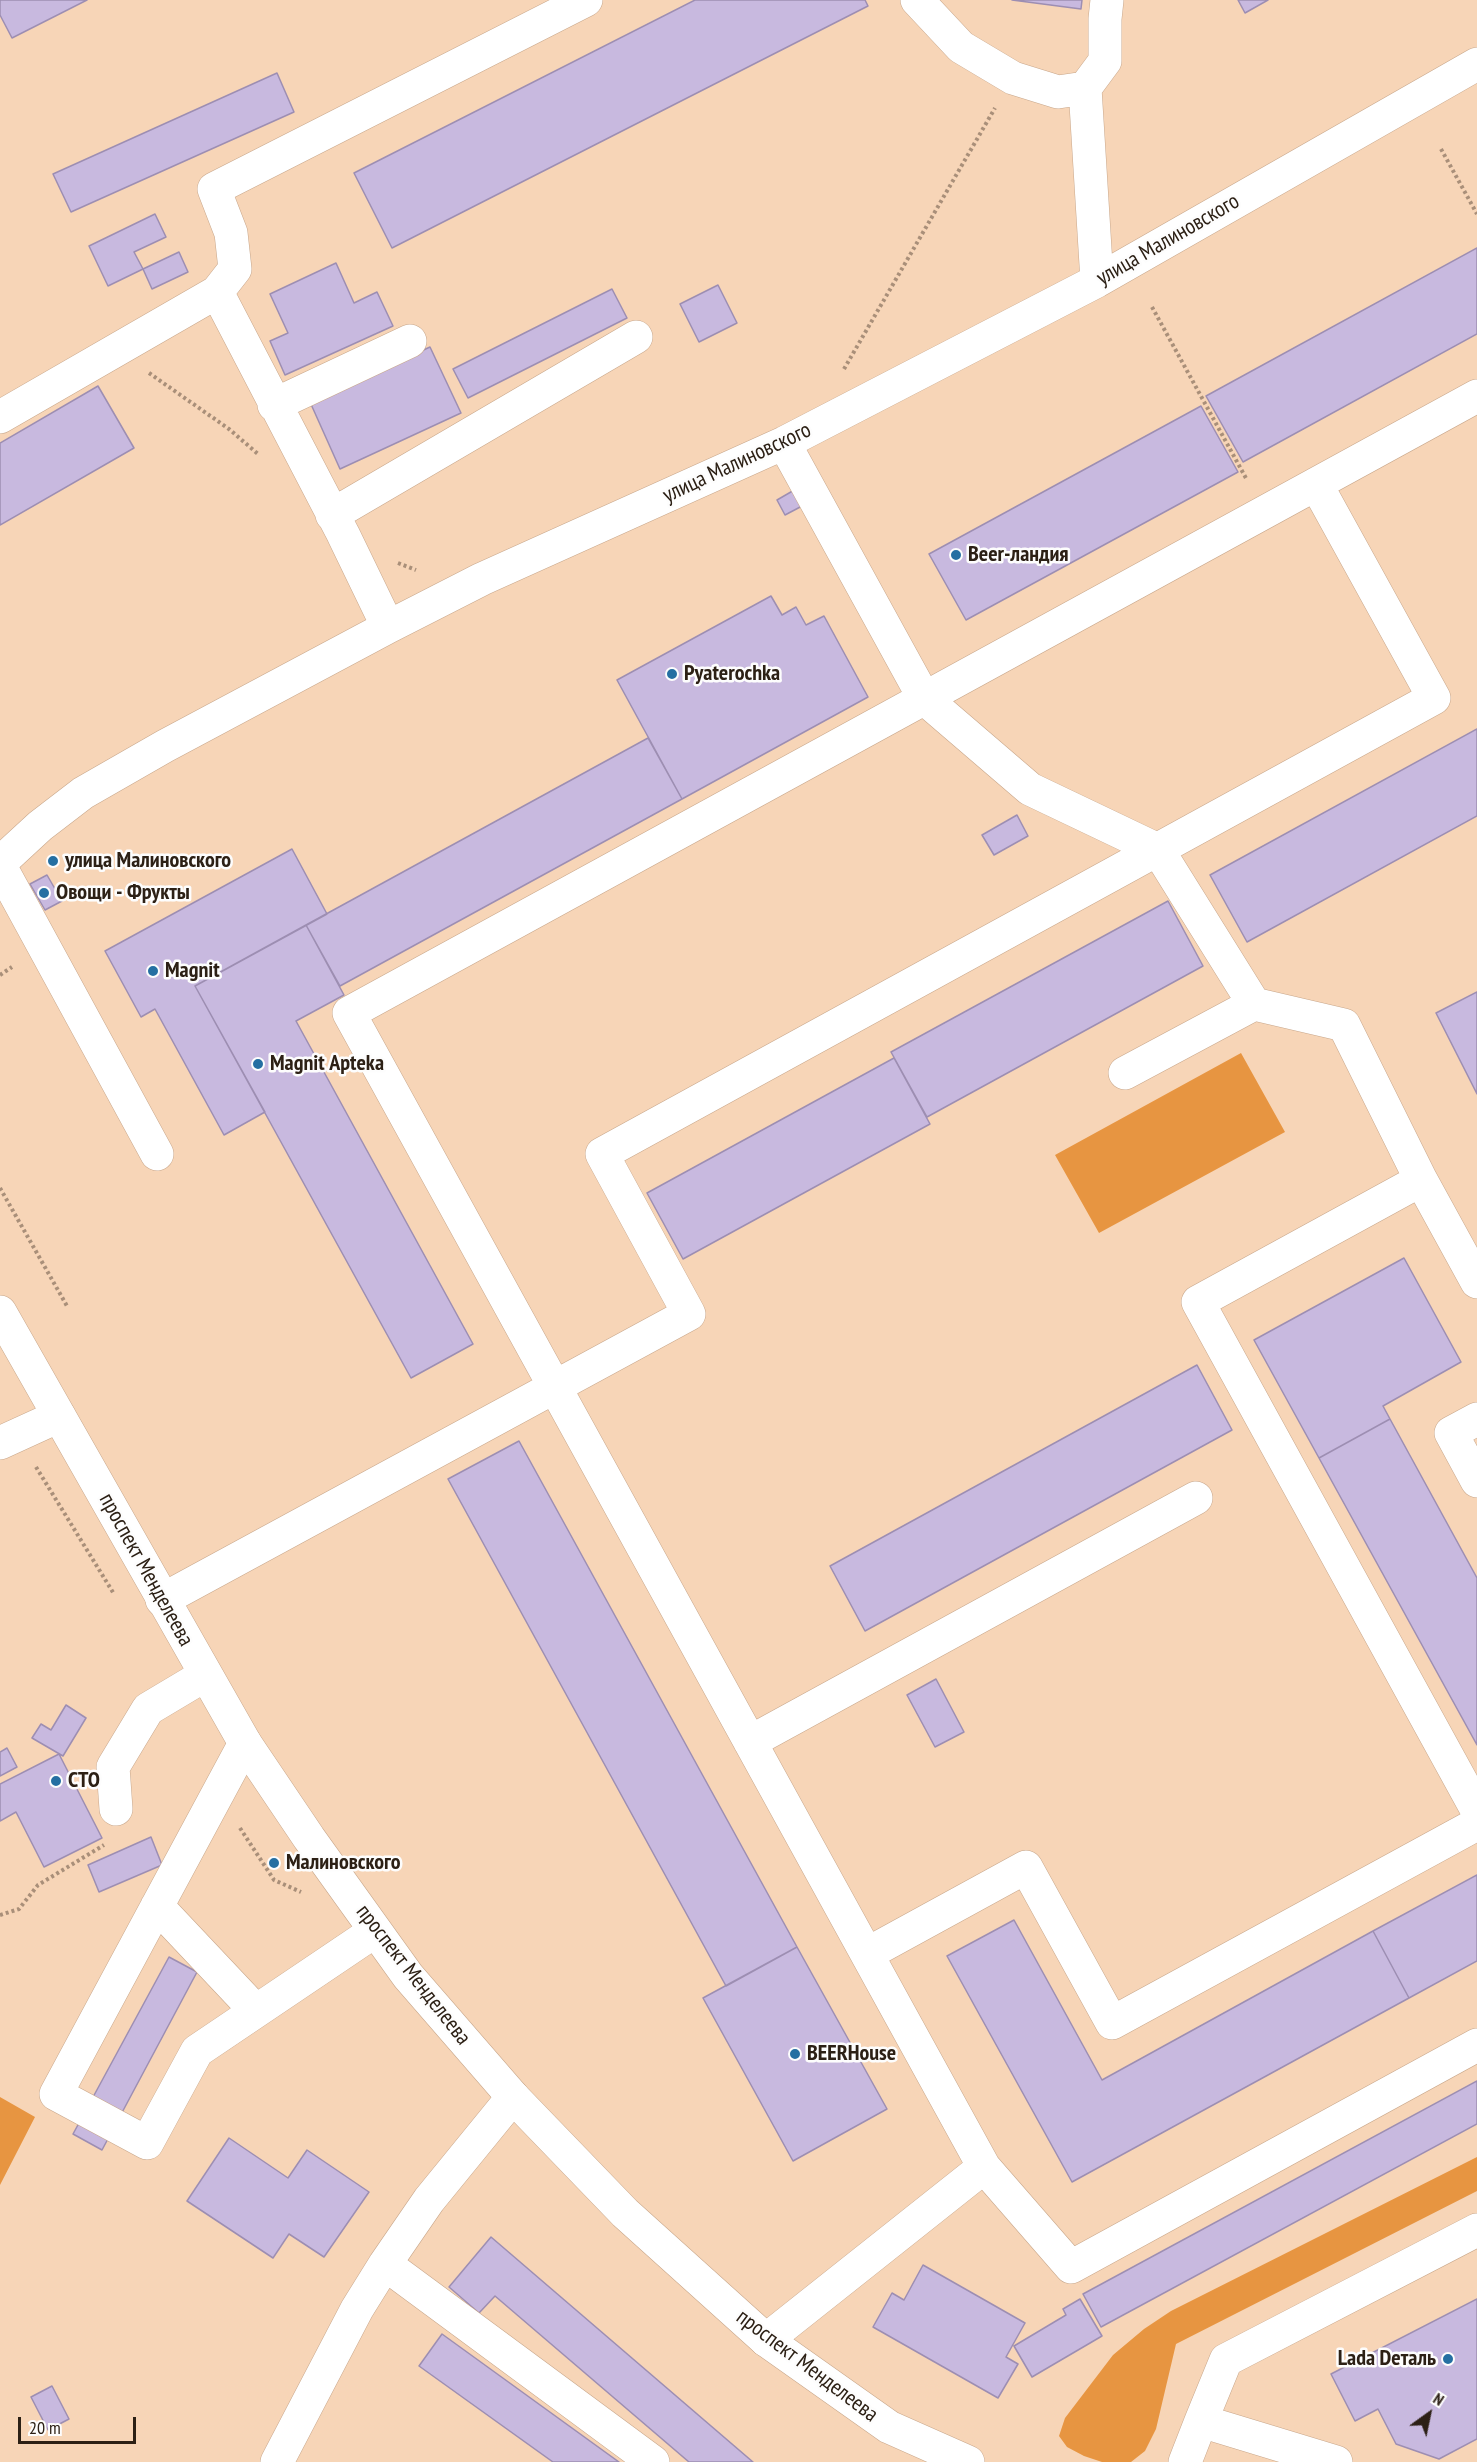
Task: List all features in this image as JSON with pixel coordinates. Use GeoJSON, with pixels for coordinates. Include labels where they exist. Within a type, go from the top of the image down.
{"type":"FeatureCollection","features":[{"type":"Feature","properties":{"kind":"street"},"geometry":{"type":"LineString","coordinates":[[0,417],[217,292],[235,269],[231,232],[214,189],[586,0]]}},
{"type":"Feature","properties":{"kind":"street"},"geometry":{"type":"LineString","coordinates":[[917,0],[962,47],[1013,78],[1058,92],[1085,88]]}},
{"type":"Feature","properties":{"kind":"street"},"geometry":{"type":"LineString","coordinates":[[1097,281],[1085,88],[1105,61],[1107,0]]}},
{"type":"Feature","properties":{"kind":"street","name":"улица Малиновского"},"geometry":{"type":"LineString","coordinates":[[0,864],[40,826],[83,793],[165,746],[482,579],[784,443],[1097,281],[1477,64]]}},
{"type":"Feature","properties":{"kind":"street"},"geometry":{"type":"LineString","coordinates":[[217,292],[388,627]]}},
{"type":"Feature","properties":{"kind":"street"},"geometry":{"type":"LineString","coordinates":[[332,514],[636,337]]}},
{"type":"Feature","properties":{"kind":"street"},"geometry":{"type":"LineString","coordinates":[[274,405],[410,341]]}},
{"type":"Feature","properties":{"kind":"street"},"geometry":{"type":"LineString","coordinates":[[1477,396],[349,1013],[984,2167],[1071,2267],[1477,2045]]}},
{"type":"Feature","properties":{"kind":"street"},"geometry":{"type":"LineString","coordinates":[[784,443],[924,698],[1030,789],[1158,850],[1254,1004]]}},
{"type":"Feature","properties":{"kind":"street"},"geometry":{"type":"LineString","coordinates":[[162,1600],[689,1314],[602,1154],[1434,698],[1316,484]]}},
{"type":"Feature","properties":{"kind":"street"},"geometry":{"type":"LineString","coordinates":[[0,864],[157,1154]]}},
{"type":"Feature","properties":{"kind":"street"},"geometry":{"type":"LineString","coordinates":[[1125,1072],[1254,1004],[1344,1025],[1421,1180],[1477,1282]]}},
{"type":"Feature","properties":{"kind":"street"},"geometry":{"type":"LineString","coordinates":[[1421,1180],[1198,1302],[1477,1810]]}},
{"type":"Feature","properties":{"kind":"street","name":"проспект Менделеева"},"geometry":{"type":"LineString","coordinates":[[0,1312],[245,1743],[408,1976],[513,2097],[625,2213],[766,2340],[889,2427],[968,2462]]}},
{"type":"Feature","properties":{"kind":"street"},"geometry":{"type":"LineString","coordinates":[[0,1443],[59,1416]]}},
{"type":"Feature","properties":{"kind":"street"},"geometry":{"type":"LineString","coordinates":[[1477,1419],[1451,1433],[1477,1481]]}},
{"type":"Feature","properties":{"kind":"street"},"geometry":{"type":"LineString","coordinates":[[750,1742],[1196,1498]]}},
{"type":"Feature","properties":{"kind":"street"},"geometry":{"type":"LineString","coordinates":[[116,1809],[113,1767],[148,1709],[205,1675]]}},
{"type":"Feature","properties":{"kind":"street"},"geometry":{"type":"LineString","coordinates":[[245,1743],[56,2094],[147,2143],[197,2050],[375,1931]]}},
{"type":"Feature","properties":{"kind":"street"},"geometry":{"type":"LineString","coordinates":[[867,1954],[1026,1867],[1112,2023],[1477,1824]]}},
{"type":"Feature","properties":{"kind":"street"},"geometry":{"type":"LineString","coordinates":[[157,1906],[256,2011]]}},
{"type":"Feature","properties":{"kind":"street"},"geometry":{"type":"LineString","coordinates":[[278,2462],[357,2309],[385,2264],[429,2200],[513,2097]]}},
{"type":"Feature","properties":{"kind":"street"},"geometry":{"type":"LineString","coordinates":[[766,2340],[984,2167]]}},
{"type":"Feature","properties":{"kind":"street"},"geometry":{"type":"LineString","coordinates":[[1185,2462],[1226,2360],[1477,2230]]}},
{"type":"Feature","properties":{"kind":"street"},"geometry":{"type":"LineString","coordinates":[[385,2264],[653,2462]]}},
{"type":"Feature","properties":{"kind":"street"},"geometry":{"type":"LineString","coordinates":[[1201,2421],[1336,2462]]}},
{"type":"Feature","properties":{"kind":"path"},"geometry":{"type":"LineString","coordinates":[[839,377],[1013,78]]}},
{"type":"Feature","properties":{"kind":"path"},"geometry":{"type":"LineString","coordinates":[[1441,149],[1477,214]]}},
{"type":"Feature","properties":{"kind":"path"},"geometry":{"type":"LineString","coordinates":[[1152,307],[1264,512]]}},
{"type":"Feature","properties":{"kind":"path"},"geometry":{"type":"LineString","coordinates":[[0,1188],[67,1306]]}},
{"type":"Feature","properties":{"kind":"path"},"geometry":{"type":"LineString","coordinates":[[0,1915],[19,1909],[38,1885],[114,1839],[118,1823],[116,1809]]}},
{"type":"Feature","properties":{"kind":"shaded area"},"geometry":{"type":"Polygon","coordinates":[[[1241,1053],[1285,1132],[1099,1233],[1055,1155],[1241,1053]]]}},
{"type":"Feature","properties":{"kind":"shaded area"},"geometry":{"type":"Polygon","coordinates":[[[0,2097],[35,2117],[0,2185],[0,2097]]]}},
{"type":"Feature","properties":{"kind":"shaded area"},"geometry":{"type":"Polygon","coordinates":[[[1477,2157],[1477,2191],[1176,2344],[1156,2429],[1145,2451],[1131,2462],[1102,2462],[1084,2456],[1067,2447],[1059,2436],[1065,2418],[1113,2355],[1144,2329],[1171,2311],[1477,2157]]]}},
{"type":"Feature","properties":{"kind":"building"},"geometry":{"type":"Polygon","coordinates":[[[0,0],[87,0],[12,38],[0,15],[0,0]]]}},
{"type":"Feature","properties":{"kind":"building"},"geometry":{"type":"Polygon","coordinates":[[[695,0],[865,0],[868,6],[392,248],[354,173],[695,0]]]}},
{"type":"Feature","properties":{"kind":"building"},"geometry":{"type":"Polygon","coordinates":[[[1012,0],[1082,0],[1081,9],[1012,0]]]}},
{"type":"Feature","properties":{"kind":"building"},"geometry":{"type":"Polygon","coordinates":[[[1238,0],[1268,0],[1245,13],[1238,0]]]}},
{"type":"Feature","properties":{"kind":"building"},"geometry":{"type":"Polygon","coordinates":[[[277,73],[294,112],[71,212],[53,174],[277,73]]]}},
{"type":"Feature","properties":{"kind":"building"},"geometry":{"type":"Polygon","coordinates":[[[155,214],[166,237],[134,252],[143,269],[108,286],[89,246],[155,214]]]}},
{"type":"Feature","properties":{"kind":"building"},"geometry":{"type":"Polygon","coordinates":[[[1477,248],[1477,334],[1243,462],[1206,396],[1477,248]]]}},
{"type":"Feature","properties":{"kind":"building"},"geometry":{"type":"Polygon","coordinates":[[[179,252],[188,272],[152,289],[143,269],[179,252]]]}},
{"type":"Feature","properties":{"kind":"building"},"geometry":{"type":"Polygon","coordinates":[[[336,263],[354,303],[377,292],[393,326],[285,375],[270,341],[288,333],[270,294],[336,263]]]}},
{"type":"Feature","properties":{"kind":"building"},"geometry":{"type":"Polygon","coordinates":[[[718,285],[737,323],[699,342],[680,304],[718,285]]]}},
{"type":"Feature","properties":{"kind":"building"},"geometry":{"type":"Polygon","coordinates":[[[612,289],[627,318],[468,398],[453,369],[612,289]]]}},
{"type":"Feature","properties":{"kind":"building"},"geometry":{"type":"Polygon","coordinates":[[[430,347],[461,413],[340,469],[310,402],[430,347]]]}},
{"type":"Feature","properties":{"kind":"building"},"geometry":{"type":"Polygon","coordinates":[[[98,386],[134,448],[0,525],[0,443],[98,386]]]}},
{"type":"Feature","properties":{"kind":"building"},"geometry":{"type":"Polygon","coordinates":[[[1201,406],[1238,472],[966,620],[929,554],[1201,406]]]}},
{"type":"Feature","properties":{"kind":"building"},"geometry":{"type":"Polygon","coordinates":[[[796,489],[804,505],[785,515],[777,500],[796,489]]]}},
{"type":"Feature","properties":{"kind":"building"},"geometry":{"type":"Polygon","coordinates":[[[771,596],[782,615],[796,607],[806,625],[824,616],[868,697],[682,799],[617,680],[771,596]]]}},
{"type":"Feature","properties":{"kind":"building"},"geometry":{"type":"Polygon","coordinates":[[[1477,729],[1477,816],[1247,942],[1210,875],[1477,729]]]}},
{"type":"Feature","properties":{"kind":"building"},"geometry":{"type":"Polygon","coordinates":[[[648,738],[682,799],[340,986],[306,925],[648,738]]]}},
{"type":"Feature","properties":{"kind":"building"},"geometry":{"type":"Polygon","coordinates":[[[1017,815],[1028,836],[994,855],[982,835],[1017,815]]]}},
{"type":"Feature","properties":{"kind":"building"},"geometry":{"type":"Polygon","coordinates":[[[292,849],[327,914],[195,986],[265,1112],[224,1135],[155,1009],[141,1017],[105,951],[292,849]]]}},
{"type":"Feature","properties":{"kind":"building"},"geometry":{"type":"Polygon","coordinates":[[[47,875],[62,901],[45,910],[30,884],[47,875]]]}},
{"type":"Feature","properties":{"kind":"building"},"geometry":{"type":"Polygon","coordinates":[[[1168,901],[1203,966],[927,1117],[891,1052],[1168,901]]]}},
{"type":"Feature","properties":{"kind":"building"},"geometry":{"type":"Polygon","coordinates":[[[306,925],[344,995],[296,1021],[473,1344],[411,1378],[195,986],[306,925]]]}},
{"type":"Feature","properties":{"kind":"building"},"geometry":{"type":"Polygon","coordinates":[[[1477,992],[1477,1094],[1436,1013],[1477,992]]]}},
{"type":"Feature","properties":{"kind":"building"},"geometry":{"type":"Polygon","coordinates":[[[894,1058],[930,1124],[683,1259],[647,1193],[894,1058]]]}},
{"type":"Feature","properties":{"kind":"building"},"geometry":{"type":"Polygon","coordinates":[[[1404,1258],[1461,1362],[1383,1406],[1390,1419],[1319,1458],[1254,1340],[1404,1258]]]}},
{"type":"Feature","properties":{"kind":"building"},"geometry":{"type":"Polygon","coordinates":[[[1197,1365],[1232,1430],[865,1631],[830,1566],[1197,1365]]]}},
{"type":"Feature","properties":{"kind":"building"},"geometry":{"type":"Polygon","coordinates":[[[1390,1419],[1477,1578],[1477,1745],[1319,1458],[1390,1419]]]}},
{"type":"Feature","properties":{"kind":"building"},"geometry":{"type":"Polygon","coordinates":[[[519,1441],[797,1947],[726,1986],[448,1479],[519,1441]]]}},
{"type":"Feature","properties":{"kind":"building"},"geometry":{"type":"Polygon","coordinates":[[[936,1679],[964,1732],[935,1747],[907,1695],[936,1679]]]}},
{"type":"Feature","properties":{"kind":"building"},"geometry":{"type":"Polygon","coordinates":[[[66,1705],[86,1718],[63,1756],[32,1738],[41,1724],[51,1730],[66,1705]]]}},
{"type":"Feature","properties":{"kind":"building"},"geometry":{"type":"Polygon","coordinates":[[[7,1748],[17,1767],[0,1776],[0,1752],[7,1748]]]}},
{"type":"Feature","properties":{"kind":"building"},"geometry":{"type":"Polygon","coordinates":[[[59,1754],[102,1838],[44,1867],[16,1812],[0,1821],[0,1784],[59,1754]]]}},
{"type":"Feature","properties":{"kind":"building"},"geometry":{"type":"Polygon","coordinates":[[[151,1837],[162,1865],[99,1892],[88,1865],[151,1837]]]}},
{"type":"Feature","properties":{"kind":"building"},"geometry":{"type":"Polygon","coordinates":[[[1477,1875],[1477,1961],[1409,1998],[1373,1931],[1477,1875]]]}},
{"type":"Feature","properties":{"kind":"building"},"geometry":{"type":"Polygon","coordinates":[[[1014,1920],[1102,2080],[1373,1931],[1409,1998],[1072,2182],[947,1956],[1014,1920]]]}},
{"type":"Feature","properties":{"kind":"building","name":"BEERHouse"},"geometry":{"type":"Polygon","coordinates":[[[797,1947],[887,2109],[793,2161],[703,1998],[797,1947]]]}},
{"type":"Feature","properties":{"kind":"building"},"geometry":{"type":"Polygon","coordinates":[[[169,1957],[197,1972],[102,2150],[73,2134],[169,1957]]]}},
{"type":"Feature","properties":{"kind":"building"},"geometry":{"type":"Polygon","coordinates":[[[1477,2081],[1477,2124],[1101,2327],[1083,2294],[1477,2081]]]}},
{"type":"Feature","properties":{"kind":"building"},"geometry":{"type":"Polygon","coordinates":[[[229,2138],[288,2178],[307,2150],[369,2192],[324,2257],[289,2234],[273,2258],[187,2201],[229,2138]]]}},
{"type":"Feature","properties":{"kind":"building"},"geometry":{"type":"Polygon","coordinates":[[[491,2237],[753,2462],[689,2462],[495,2296],[479,2313],[449,2287],[491,2237]]]}},
{"type":"Feature","properties":{"kind":"building"},"geometry":{"type":"Polygon","coordinates":[[[923,2265],[1025,2323],[1006,2357],[1018,2364],[998,2398],[873,2327],[892,2293],[904,2300],[923,2265]]]}},
{"type":"Feature","properties":{"kind":"building"},"geometry":{"type":"Polygon","coordinates":[[[1080,2299],[1102,2336],[1032,2377],[1014,2346],[1066,2315],[1063,2309],[1080,2299]]]}},
{"type":"Feature","properties":{"kind":"building"},"geometry":{"type":"Polygon","coordinates":[[[1477,2299],[1477,2439],[1439,2459],[1396,2444],[1378,2409],[1355,2421],[1331,2374],[1477,2299]]]}},
{"type":"Feature","properties":{"kind":"building"},"geometry":{"type":"Polygon","coordinates":[[[442,2334],[619,2462],[553,2462],[419,2366],[442,2334]]]}},
{"type":"Feature","properties":{"kind":"building"},"geometry":{"type":"Polygon","coordinates":[[[52,2386],[69,2419],[48,2430],[31,2397],[52,2386]]]}},
{"type":"Feature","properties":{"kind":"place","name":"Beer-ландия"},"geometry":{"type":"Point","coordinates":[956,555]}},
{"type":"Feature","properties":{"kind":"place","name":"Pyaterochka"},"geometry":{"type":"Point","coordinates":[672,674]}},
{"type":"Feature","properties":{"kind":"place","name":"улица Малиновского"},"geometry":{"type":"Point","coordinates":[53,861]}},
{"type":"Feature","properties":{"kind":"place","name":"Овощи - Фрукты"},"geometry":{"type":"Point","coordinates":[44,893]}},
{"type":"Feature","properties":{"kind":"place","name":"Magnit"},"geometry":{"type":"Point","coordinates":[153,971]}},
{"type":"Feature","properties":{"kind":"place","name":"Magnit Apteka"},"geometry":{"type":"Point","coordinates":[258,1064]}},
{"type":"Feature","properties":{"kind":"place","name":"СТО"},"geometry":{"type":"Point","coordinates":[56,1781]}},
{"type":"Feature","properties":{"kind":"place","name":"Малиновского"},"geometry":{"type":"Point","coordinates":[274,1863]}},
{"type":"Feature","properties":{"kind":"place","name":"BEERHouse"},"geometry":{"type":"Point","coordinates":[795,2054]}},
{"type":"Feature","properties":{"kind":"place","name":"Lada Dеталь"},"geometry":{"type":"Point","coordinates":[1448,2359]}}]}
